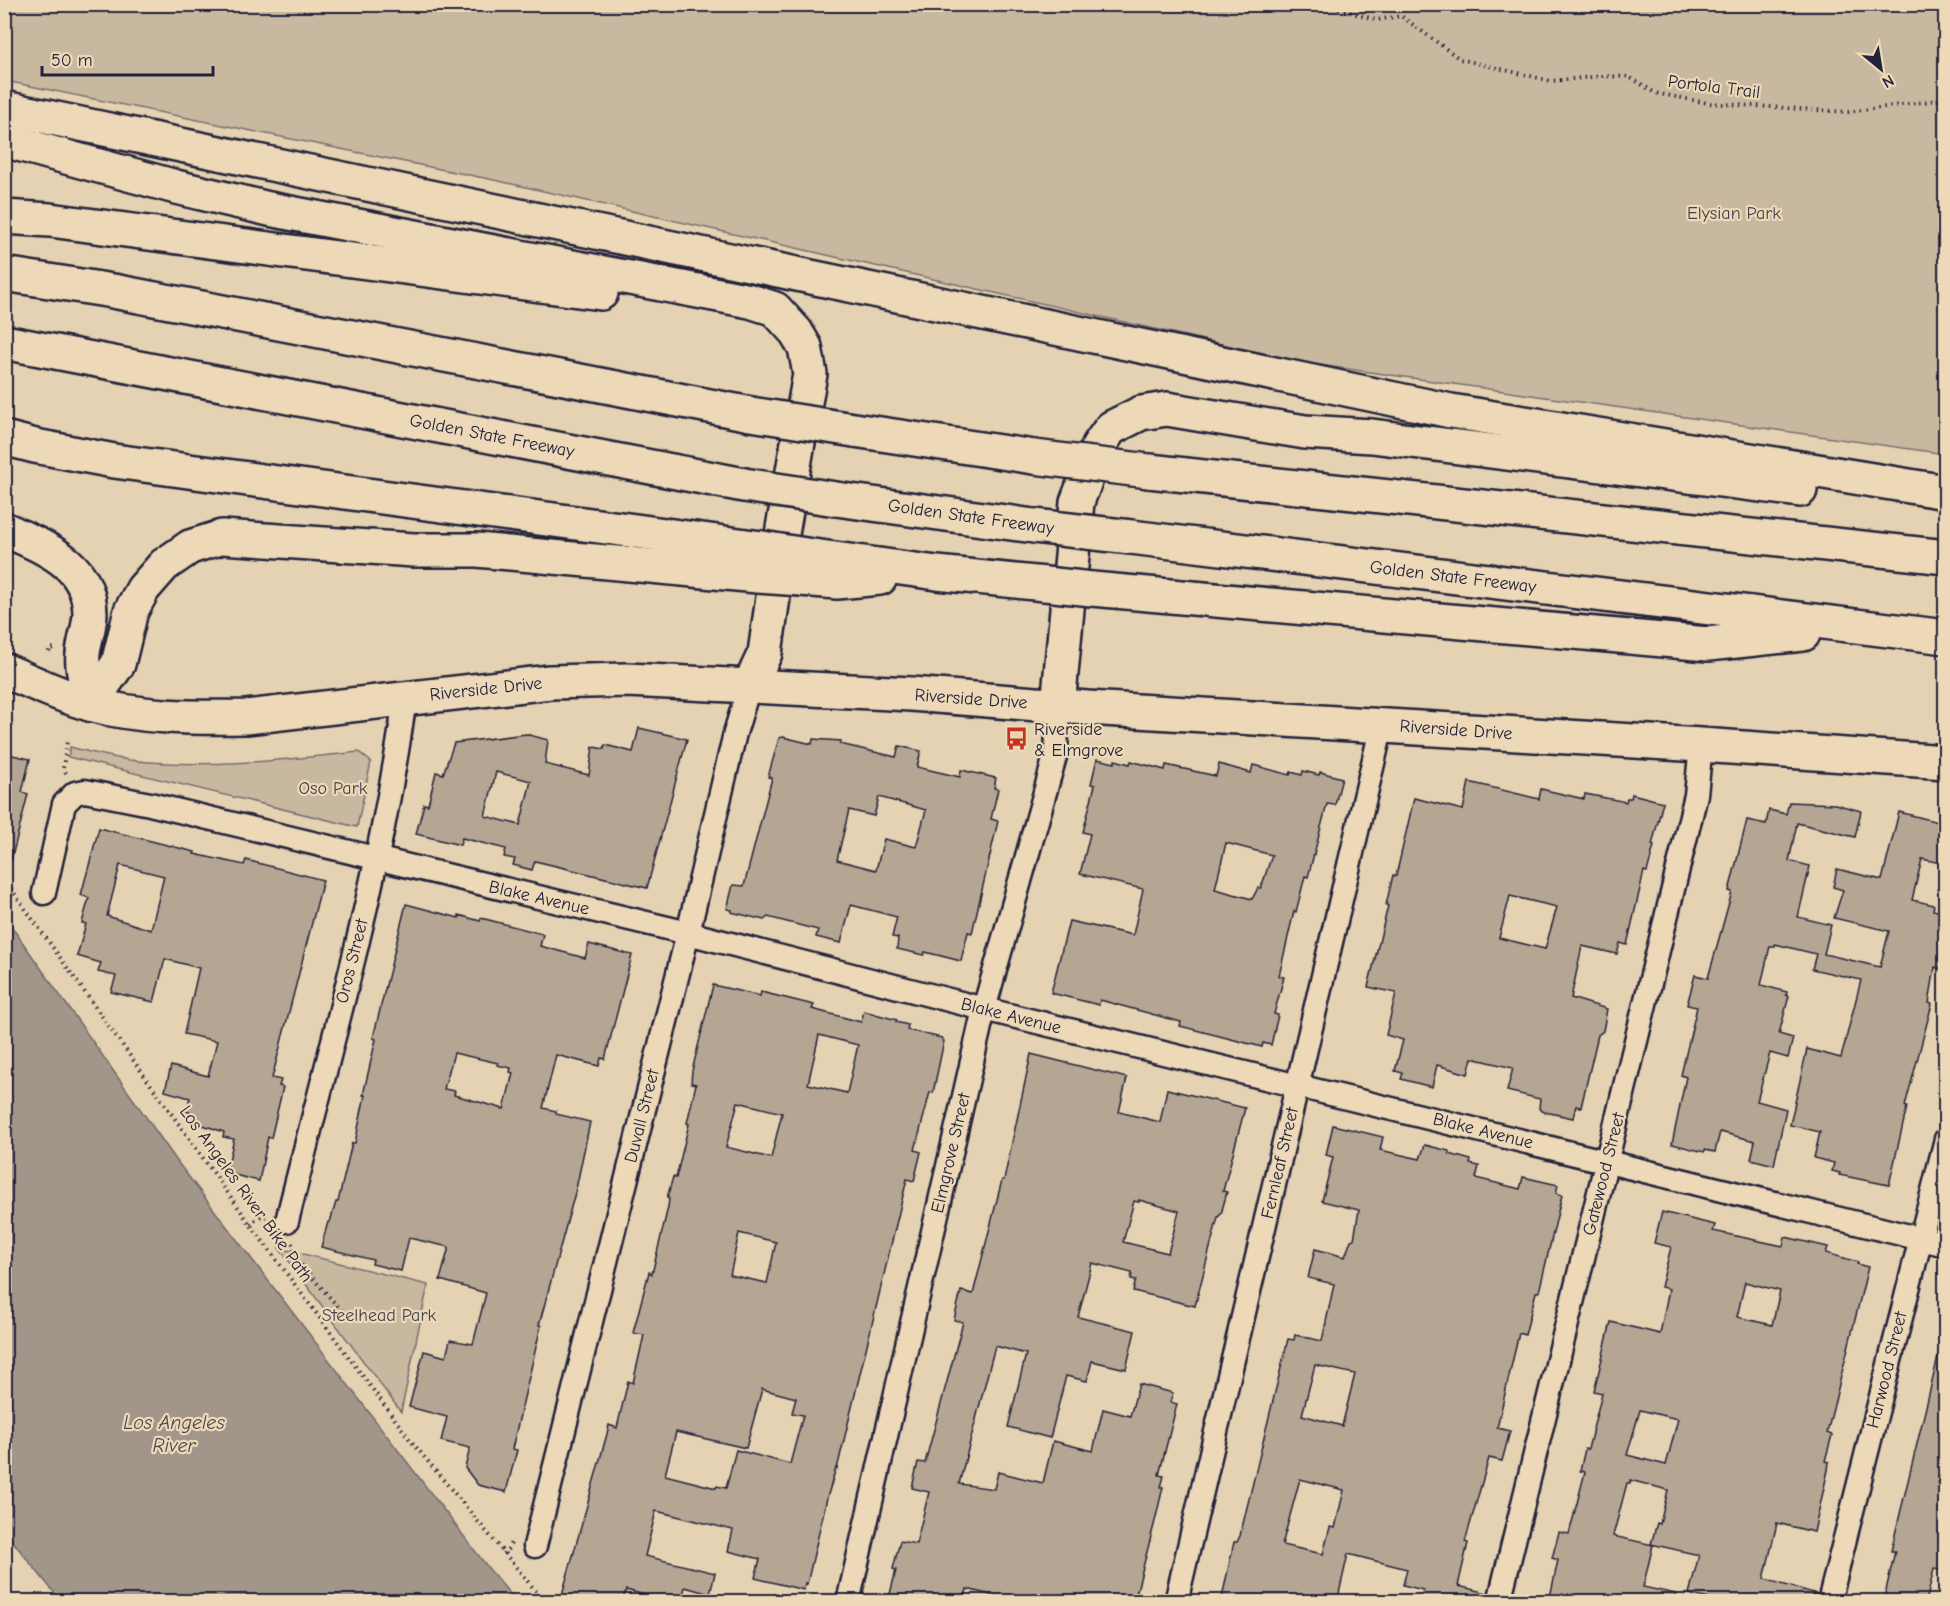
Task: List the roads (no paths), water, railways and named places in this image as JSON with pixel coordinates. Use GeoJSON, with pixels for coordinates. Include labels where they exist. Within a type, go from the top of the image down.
{"type":"FeatureCollection","features":[{"type":"Feature","properties":{"kind":"main road"},"geometry":{"type":"LineString","coordinates":[[4,108],[1451,411],[1946,492]]}},
{"type":"Feature","properties":{"kind":"main road"},"geometry":{"type":"LineString","coordinates":[[4,140],[176,187],[269,209],[750,301],[775,309],[796,332],[805,347],[810,374],[783,528],[765,653],[749,687]]}},
{"type":"Feature","properties":{"kind":"main road"},"geometry":{"type":"LineString","coordinates":[[4,217],[50,220],[686,305],[766,318],[789,325]]}},
{"type":"Feature","properties":{"kind":"main road"},"geometry":{"type":"LineString","coordinates":[[4,274],[113,291],[751,414],[1034,458],[1946,557]]}},
{"type":"Feature","properties":{"kind":"main road","name":"Golden State Freeway"},"geometry":{"type":"LineString","coordinates":[[4,342],[744,485],[836,499],[1034,526],[1946,637]]}},
{"type":"Feature","properties":{"kind":"main road"},"geometry":{"type":"LineString","coordinates":[[1058,706],[1077,502],[1099,445],[1111,428],[1140,413],[1167,410],[1305,432],[1372,436],[1792,490],[1908,486]]}},
{"type":"Feature","properties":{"kind":"main road"},"geometry":{"type":"LineString","coordinates":[[4,438],[114,461],[804,567],[937,573],[1708,644],[1859,628]]}},
{"type":"Feature","properties":{"kind":"main road"},"geometry":{"type":"LineString","coordinates":[[4,529],[60,556],[78,574],[87,589],[90,615],[82,656],[90,704]]}},
{"type":"Feature","properties":{"kind":"main road"},"geometry":{"type":"LineString","coordinates":[[90,704],[118,664],[131,611],[143,589],[164,565],[190,547],[222,537],[414,550],[477,550],[760,562]]}},
{"type":"Feature","properties":{"kind":"main road","name":"Riverside Drive"},"geometry":{"type":"LineString","coordinates":[[4,670],[90,704],[145,714],[196,718],[246,717],[550,682],[627,680],[910,694],[1058,706],[1946,762]]}},
{"type":"Feature","properties":{"kind":"street","name":"Duvall Street"},"geometry":{"type":"LineString","coordinates":[[535,1546],[688,933],[735,733],[749,687]]}},
{"type":"Feature","properties":{"kind":"street","name":"Oros Street"},"geometry":{"type":"LineString","coordinates":[[287,1221],[377,860],[405,698]]}},
{"type":"Feature","properties":{"kind":"street","name":"Elmgrove Street"},"geometry":{"type":"LineString","coordinates":[[848,1602],[984,1009],[1056,753],[1058,706]]}},
{"type":"Feature","properties":{"kind":"street","name":"Fernleaf Street"},"geometry":{"type":"LineString","coordinates":[[1176,1602],[1382,725]]}},
{"type":"Feature","properties":{"kind":"street","name":"Gatewood Street"},"geometry":{"type":"LineString","coordinates":[[1499,1602],[1696,795],[1701,745]]}},
{"type":"Feature","properties":{"kind":"street","name":"Blake Avenue"},"geometry":{"type":"LineString","coordinates":[[44,893],[64,804],[75,793],[85,791],[150,804],[688,933],[984,1009],[1946,1245]]}},
{"type":"Feature","properties":{"kind":"street","name":"Harwood Street"},"geometry":{"type":"LineString","coordinates":[[1829,1602],[1946,1139]]}},
{"type":"Feature","properties":{"kind":"water","name":"Los Angeles River"},"geometry":{"type":"Polygon","coordinates":[[[4,916],[179,1164],[489,1569],[516,1601],[61,1601],[5,1532],[4,916]]]}},
{"type":"Feature","properties":{"kind":"place","name":"Riverside & Elmgrove"},"geometry":{"type":"Point","coordinates":[1016,739]}},
{"type":"Feature","properties":{"kind":"park label","name":"Elysian Park"},"geometry":{"type":"Point","coordinates":[1734,213]}},
{"type":"Feature","properties":{"kind":"park label","name":"Oso Park"},"geometry":{"type":"Point","coordinates":[333,788]}},
{"type":"Feature","properties":{"kind":"park label","name":"Steelhead Park"},"geometry":{"type":"Point","coordinates":[379,1315]}}]}
